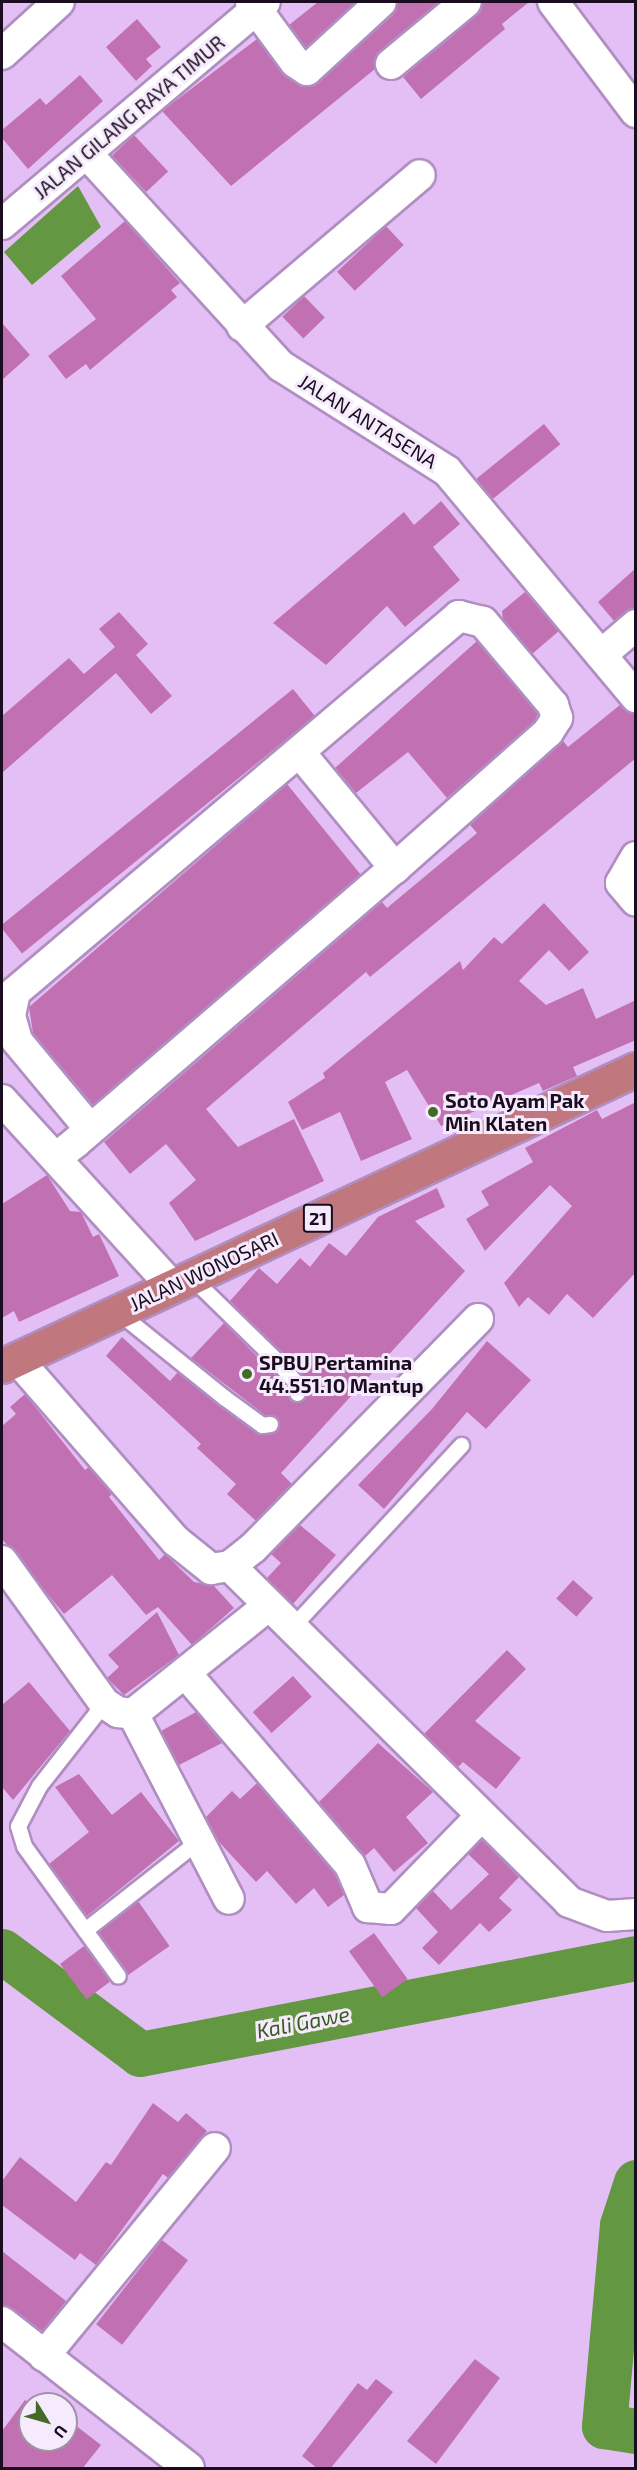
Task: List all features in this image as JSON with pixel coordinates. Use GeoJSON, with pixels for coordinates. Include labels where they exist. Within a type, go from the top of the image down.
{"type":"FeatureCollection","features":[{"type":"Feature","properties":{"kind":"highway","name":"JALAN WONOSARI"},"geometry":{"type":"LineString","coordinates":[[9,1363],[636,1069]]}},
{"type":"Feature","properties":{"kind":"street"},"geometry":{"type":"LineString","coordinates":[[2,54],[59,2]]}},
{"type":"Feature","properties":{"kind":"street"},"geometry":{"type":"LineString","coordinates":[[258,4],[295,62],[307,70],[381,2]]}},
{"type":"Feature","properties":{"kind":"street"},"geometry":{"type":"LineString","coordinates":[[391,64],[466,2]]}},
{"type":"Feature","properties":{"kind":"street"},"geometry":{"type":"LineString","coordinates":[[553,2],[636,112]]}},
{"type":"Feature","properties":{"kind":"street","name":"JALAN GILANG RAYA TIMUR"},"geometry":{"type":"LineString","coordinates":[[2,224],[88,155],[258,4]]}},
{"type":"Feature","properties":{"kind":"street","name":"JALAN ANTASENA"},"geometry":{"type":"LineString","coordinates":[[88,155],[281,366],[447,471],[636,697]]}},
{"type":"Feature","properties":{"kind":"street"},"geometry":{"type":"LineString","coordinates":[[242,326],[420,175]]}},
{"type":"Feature","properties":{"kind":"street"},"geometry":{"type":"LineString","coordinates":[[57,1157],[90,1129],[395,868],[548,732],[556,718],[546,696],[483,622],[459,616],[301,754],[15,992],[10,1016],[17,1041],[90,1129]]}},
{"type":"Feature","properties":{"kind":"street"},"geometry":{"type":"LineString","coordinates":[[601,655],[636,625]]}},
{"type":"Feature","properties":{"kind":"street"},"geometry":{"type":"LineString","coordinates":[[301,754],[395,868]]}},
{"type":"Feature","properties":{"kind":"street"},"geometry":{"type":"LineString","coordinates":[[636,857],[621,883],[636,901]]}},
{"type":"Feature","properties":{"kind":"street"},"geometry":{"type":"LineString","coordinates":[[2,1100],[182,1282]]}},
{"type":"Feature","properties":{"kind":"street"},"geometry":{"type":"LineString","coordinates":[[9,1363],[196,1561],[210,1569],[230,1566],[478,1319]]}},
{"type":"Feature","properties":{"kind":"street"},"geometry":{"type":"LineString","coordinates":[[2,1561],[104,1703],[134,1714],[229,1899]]}},
{"type":"Feature","properties":{"kind":"street"},"geometry":{"type":"LineString","coordinates":[[230,1566],[569,1902],[607,1916],[636,1914]]}},
{"type":"Feature","properties":{"kind":"street"},"geometry":{"type":"LineString","coordinates":[[134,1714],[188,1675],[268,1606]]}},
{"type":"Feature","properties":{"kind":"street"},"geometry":{"type":"LineString","coordinates":[[188,1675],[350,1865],[368,1907],[391,1909],[482,1816]]}},
{"type":"Feature","properties":{"kind":"street"},"geometry":{"type":"LineString","coordinates":[[44,2356],[215,2148]]}},
{"type":"Feature","properties":{"kind":"street"},"geometry":{"type":"LineString","coordinates":[[2,2322],[189,2469]]}},
{"type":"Feature","properties":{"kind":"lane"},"geometry":{"type":"LineString","coordinates":[[182,1282],[278,1361],[298,1385],[297,1393]]}},
{"type":"Feature","properties":{"kind":"lane"},"geometry":{"type":"LineString","coordinates":[[118,1312],[225,1398],[262,1425],[270,1425]]}},
{"type":"Feature","properties":{"kind":"lane"},"geometry":{"type":"LineString","coordinates":[[291,1628],[461,1445]]}},
{"type":"Feature","properties":{"kind":"lane"},"geometry":{"type":"LineString","coordinates":[[104,1703],[39,1786],[18,1826],[24,1846],[118,1976]]}},
{"type":"Feature","properties":{"kind":"lane"},"geometry":{"type":"LineString","coordinates":[[85,1930],[198,1840]]}},
{"type":"Feature","properties":{"kind":"shaded area"},"geometry":{"type":"Polygon","coordinates":[[[78,186],[101,227],[32,285],[4,252],[78,186]]]}},
{"type":"Feature","properties":{"kind":"building"},"geometry":{"type":"Polygon","coordinates":[[[318,2],[356,2],[306,48],[289,25],[318,2]]]}},
{"type":"Feature","properties":{"kind":"building"},"geometry":{"type":"Polygon","coordinates":[[[398,2],[440,2],[380,51],[375,69],[231,186],[162,111],[257,39],[285,76],[313,86],[393,15],[398,2]]]}},
{"type":"Feature","properties":{"kind":"building"},"geometry":{"type":"Polygon","coordinates":[[[483,2],[529,2],[502,24],[505,29],[421,99],[403,77],[477,15],[483,2]]]}},
{"type":"Feature","properties":{"kind":"building"},"geometry":{"type":"Polygon","coordinates":[[[137,19],[161,47],[146,59],[152,66],[136,81],[106,47],[137,19]]]}},
{"type":"Feature","properties":{"kind":"building"},"geometry":{"type":"Polygon","coordinates":[[[80,75],[103,101],[28,169],[2,138],[2,130],[40,98],[46,105],[80,75]]]}},
{"type":"Feature","properties":{"kind":"building"},"geometry":{"type":"Polygon","coordinates":[[[134,135],[168,172],[146,192],[112,155],[134,135]]]}},
{"type":"Feature","properties":{"kind":"building"},"geometry":{"type":"Polygon","coordinates":[[[125,221],[180,283],[171,290],[177,297],[90,370],[86,364],[66,379],[48,356],[96,319],[61,276],[125,221]]]}},
{"type":"Feature","properties":{"kind":"building"},"geometry":{"type":"Polygon","coordinates":[[[386,226],[404,245],[355,291],[337,272],[386,226]]]}},
{"type":"Feature","properties":{"kind":"building"},"geometry":{"type":"Polygon","coordinates":[[[304,296],[325,318],[303,338],[282,317],[304,296]]]}},
{"type":"Feature","properties":{"kind":"building"},"geometry":{"type":"Polygon","coordinates":[[[2,323],[30,355],[2,380],[2,323]]]}},
{"type":"Feature","properties":{"kind":"building"},"geometry":{"type":"Polygon","coordinates":[[[544,424],[560,444],[493,499],[476,479],[544,424]]]}},
{"type":"Feature","properties":{"kind":"building"},"geometry":{"type":"Polygon","coordinates":[[[441,501],[460,524],[433,547],[460,580],[405,627],[387,606],[326,665],[273,623],[404,512],[414,525],[441,501]]]}},
{"type":"Feature","properties":{"kind":"building"},"geometry":{"type":"Polygon","coordinates":[[[636,568],[636,608],[614,621],[598,602],[636,568]]]}},
{"type":"Feature","properties":{"kind":"building"},"geometry":{"type":"Polygon","coordinates":[[[525,592],[559,631],[532,654],[503,619],[502,611],[525,592]]]}},
{"type":"Feature","properties":{"kind":"building"},"geometry":{"type":"Polygon","coordinates":[[[119,612],[148,644],[136,655],[172,696],[151,714],[116,673],[2,773],[2,716],[69,658],[84,674],[115,647],[99,629],[119,612]]]}},
{"type":"Feature","properties":{"kind":"building"},"geometry":{"type":"Polygon","coordinates":[[[477,641],[538,713],[535,721],[447,798],[408,752],[356,793],[335,768],[477,641]]]}},
{"type":"Feature","properties":{"kind":"building"},"geometry":{"type":"Polygon","coordinates":[[[293,689],[315,716],[22,953],[2,929],[2,925],[293,689]]]}},
{"type":"Feature","properties":{"kind":"building"},"geometry":{"type":"Polygon","coordinates":[[[620,705],[636,714],[636,758],[370,977],[366,972],[206,1109],[238,1147],[294,1119],[324,1181],[195,1241],[169,1203],[196,1180],[166,1144],[130,1174],[104,1142],[382,902],[387,908],[477,833],[470,825],[563,741],[568,747],[620,705]]]}},
{"type":"Feature","properties":{"kind":"building"},"geometry":{"type":"Polygon","coordinates":[[[287,784],[361,875],[93,1105],[33,1033],[29,1007],[287,784]]]}},
{"type":"Feature","properties":{"kind":"building"},"geometry":{"type":"Polygon","coordinates":[[[544,903],[589,952],[569,971],[549,950],[519,981],[546,1005],[583,988],[596,1019],[636,1000],[636,1040],[573,1067],[577,1076],[543,1091],[539,1083],[441,1126],[407,1070],[385,1082],[412,1139],[361,1161],[340,1112],[302,1130],[288,1102],[325,1078],[323,1073],[460,961],[463,970],[494,937],[502,944],[544,903]]]}},
{"type":"Feature","properties":{"kind":"building"},"geometry":{"type":"Polygon","coordinates":[[[636,1102],[636,1272],[593,1318],[567,1294],[549,1315],[528,1297],[519,1307],[504,1283],[572,1206],[550,1185],[485,1251],[466,1219],[489,1205],[481,1191],[533,1162],[525,1148],[597,1110],[602,1119],[636,1102]]]}},
{"type":"Feature","properties":{"kind":"building"},"geometry":{"type":"Polygon","coordinates":[[[47,1175],[70,1211],[81,1212],[93,1237],[99,1234],[119,1276],[19,1322],[14,1311],[2,1318],[2,1204],[47,1175]]]}},
{"type":"Feature","properties":{"kind":"building"},"geometry":{"type":"Polygon","coordinates":[[[437,1188],[445,1207],[415,1221],[465,1271],[281,1473],[292,1484],[256,1521],[227,1494],[236,1484],[197,1448],[201,1444],[106,1356],[122,1337],[170,1381],[178,1372],[256,1433],[275,1432],[277,1418],[265,1415],[191,1358],[224,1323],[288,1388],[291,1400],[301,1402],[305,1379],[230,1301],[259,1268],[277,1284],[300,1258],[310,1267],[329,1243],[346,1256],[378,1217],[437,1188]]]}},
{"type":"Feature","properties":{"kind":"building"},"geometry":{"type":"Polygon","coordinates":[[[487,1341],[531,1380],[486,1429],[467,1412],[384,1509],[358,1485],[432,1409],[487,1341]]]}},
{"type":"Feature","properties":{"kind":"building"},"geometry":{"type":"Polygon","coordinates":[[[25,1394],[85,1470],[89,1467],[112,1494],[109,1497],[159,1560],[165,1554],[194,1582],[214,1586],[234,1608],[192,1645],[158,1607],[146,1615],[112,1575],[64,1614],[2,1539],[2,1426],[16,1414],[10,1407],[25,1394]]]}},
{"type":"Feature","properties":{"kind":"building"},"geometry":{"type":"Polygon","coordinates":[[[300,1525],[336,1555],[293,1604],[267,1578],[281,1563],[271,1554],[300,1525]]]}},
{"type":"Feature","properties":{"kind":"building"},"geometry":{"type":"Polygon","coordinates":[[[573,1580],[593,1598],[576,1617],[556,1599],[573,1580]]]}},
{"type":"Feature","properties":{"kind":"building"},"geometry":{"type":"Polygon","coordinates":[[[157,1612],[179,1655],[124,1695],[107,1678],[119,1667],[108,1655],[157,1612]]]}},
{"type":"Feature","properties":{"kind":"building"},"geometry":{"type":"Polygon","coordinates":[[[507,1650],[526,1669],[475,1721],[521,1758],[496,1789],[463,1762],[458,1767],[424,1734],[507,1650]]]}},
{"type":"Feature","properties":{"kind":"building"},"geometry":{"type":"Polygon","coordinates":[[[293,1676],[312,1697],[272,1733],[253,1712],[293,1676]]]}},
{"type":"Feature","properties":{"kind":"building"},"geometry":{"type":"Polygon","coordinates":[[[29,1682],[70,1731],[13,1800],[2,1787],[2,1705],[29,1682]]]}},
{"type":"Feature","properties":{"kind":"building"},"geometry":{"type":"Polygon","coordinates":[[[196,1712],[222,1743],[179,1765],[161,1731],[196,1712]]]}},
{"type":"Feature","properties":{"kind":"building"},"geometry":{"type":"Polygon","coordinates":[[[378,1743],[433,1792],[406,1817],[428,1843],[394,1872],[374,1848],[365,1856],[319,1802],[378,1743]]]}},
{"type":"Feature","properties":{"kind":"building"},"geometry":{"type":"Polygon","coordinates":[[[79,1774],[112,1815],[141,1792],[179,1841],[87,1916],[49,1864],[89,1832],[55,1787],[79,1774]]]}},
{"type":"Feature","properties":{"kind":"building"},"geometry":{"type":"Polygon","coordinates":[[[257,1783],[335,1874],[344,1895],[328,1907],[314,1888],[296,1904],[267,1871],[256,1882],[219,1842],[206,1817],[232,1791],[240,1799],[257,1783]]]}},
{"type":"Feature","properties":{"kind":"building"},"geometry":{"type":"Polygon","coordinates":[[[482,1840],[519,1877],[499,1898],[512,1910],[489,1932],[480,1923],[439,1965],[422,1948],[438,1932],[416,1908],[433,1891],[451,1910],[489,1874],[468,1854],[482,1840]]]}},
{"type":"Feature","properties":{"kind":"building"},"geometry":{"type":"Polygon","coordinates":[[[138,1901],[170,1946],[128,1975],[96,1930],[138,1901]]]}},
{"type":"Feature","properties":{"kind":"building"},"geometry":{"type":"Polygon","coordinates":[[[374,1933],[408,1979],[382,1997],[349,1951],[374,1933]]]}},
{"type":"Feature","properties":{"kind":"building"},"geometry":{"type":"Polygon","coordinates":[[[84,1946],[110,1981],[87,1999],[60,1964],[84,1946]]]}},
{"type":"Feature","properties":{"kind":"building"},"geometry":{"type":"Polygon","coordinates":[[[153,2103],[178,2122],[186,2113],[207,2131],[168,2178],[163,2174],[96,2265],[80,2253],[75,2260],[2,2205],[2,2181],[20,2157],[76,2202],[106,2162],[111,2165],[153,2103]]]}},
{"type":"Feature","properties":{"kind":"building"},"geometry":{"type":"Polygon","coordinates":[[[162,2240],[188,2260],[122,2345],[96,2324],[162,2240]]]}},
{"type":"Feature","properties":{"kind":"building"},"geometry":{"type":"Polygon","coordinates":[[[2,2251],[66,2301],[42,2331],[2,2305],[2,2251]]]}},
{"type":"Feature","properties":{"kind":"building"},"geometry":{"type":"Polygon","coordinates":[[[475,2359],[500,2378],[436,2464],[407,2441],[475,2359]]]}},
{"type":"Feature","properties":{"kind":"building"},"geometry":{"type":"Polygon","coordinates":[[[376,2379],[393,2392],[330,2469],[318,2469],[302,2456],[358,2383],[367,2390],[376,2379]]]}},
{"type":"Feature","properties":{"kind":"building"},"geometry":{"type":"Polygon","coordinates":[[[18,2409],[18,2452],[78,2452],[78,2427],[101,2445],[82,2469],[2,2469],[2,2431],[18,2409]]]}},
{"type":"Feature","properties":{"kind":"waterway","name":"Kali Gawe"},"geometry":{"type":"LineString","coordinates":[[2,1951],[140,2054],[636,1958]]}},
{"type":"Feature","properties":{"kind":"waterway","name":"Kali Gawe"},"geometry":{"type":"LineString","coordinates":[[636,2182],[622,2225],[604,2426],[636,2431]]}},
{"type":"Feature","properties":{"kind":"place","name":"Soto Ayam Pak Min Klaten"},"geometry":{"type":"Point","coordinates":[433,1112]}},
{"type":"Feature","properties":{"kind":"place","name":"SPBU Pertamina 44.551.10 Mantup"},"geometry":{"type":"Point","coordinates":[247,1374]}}]}
